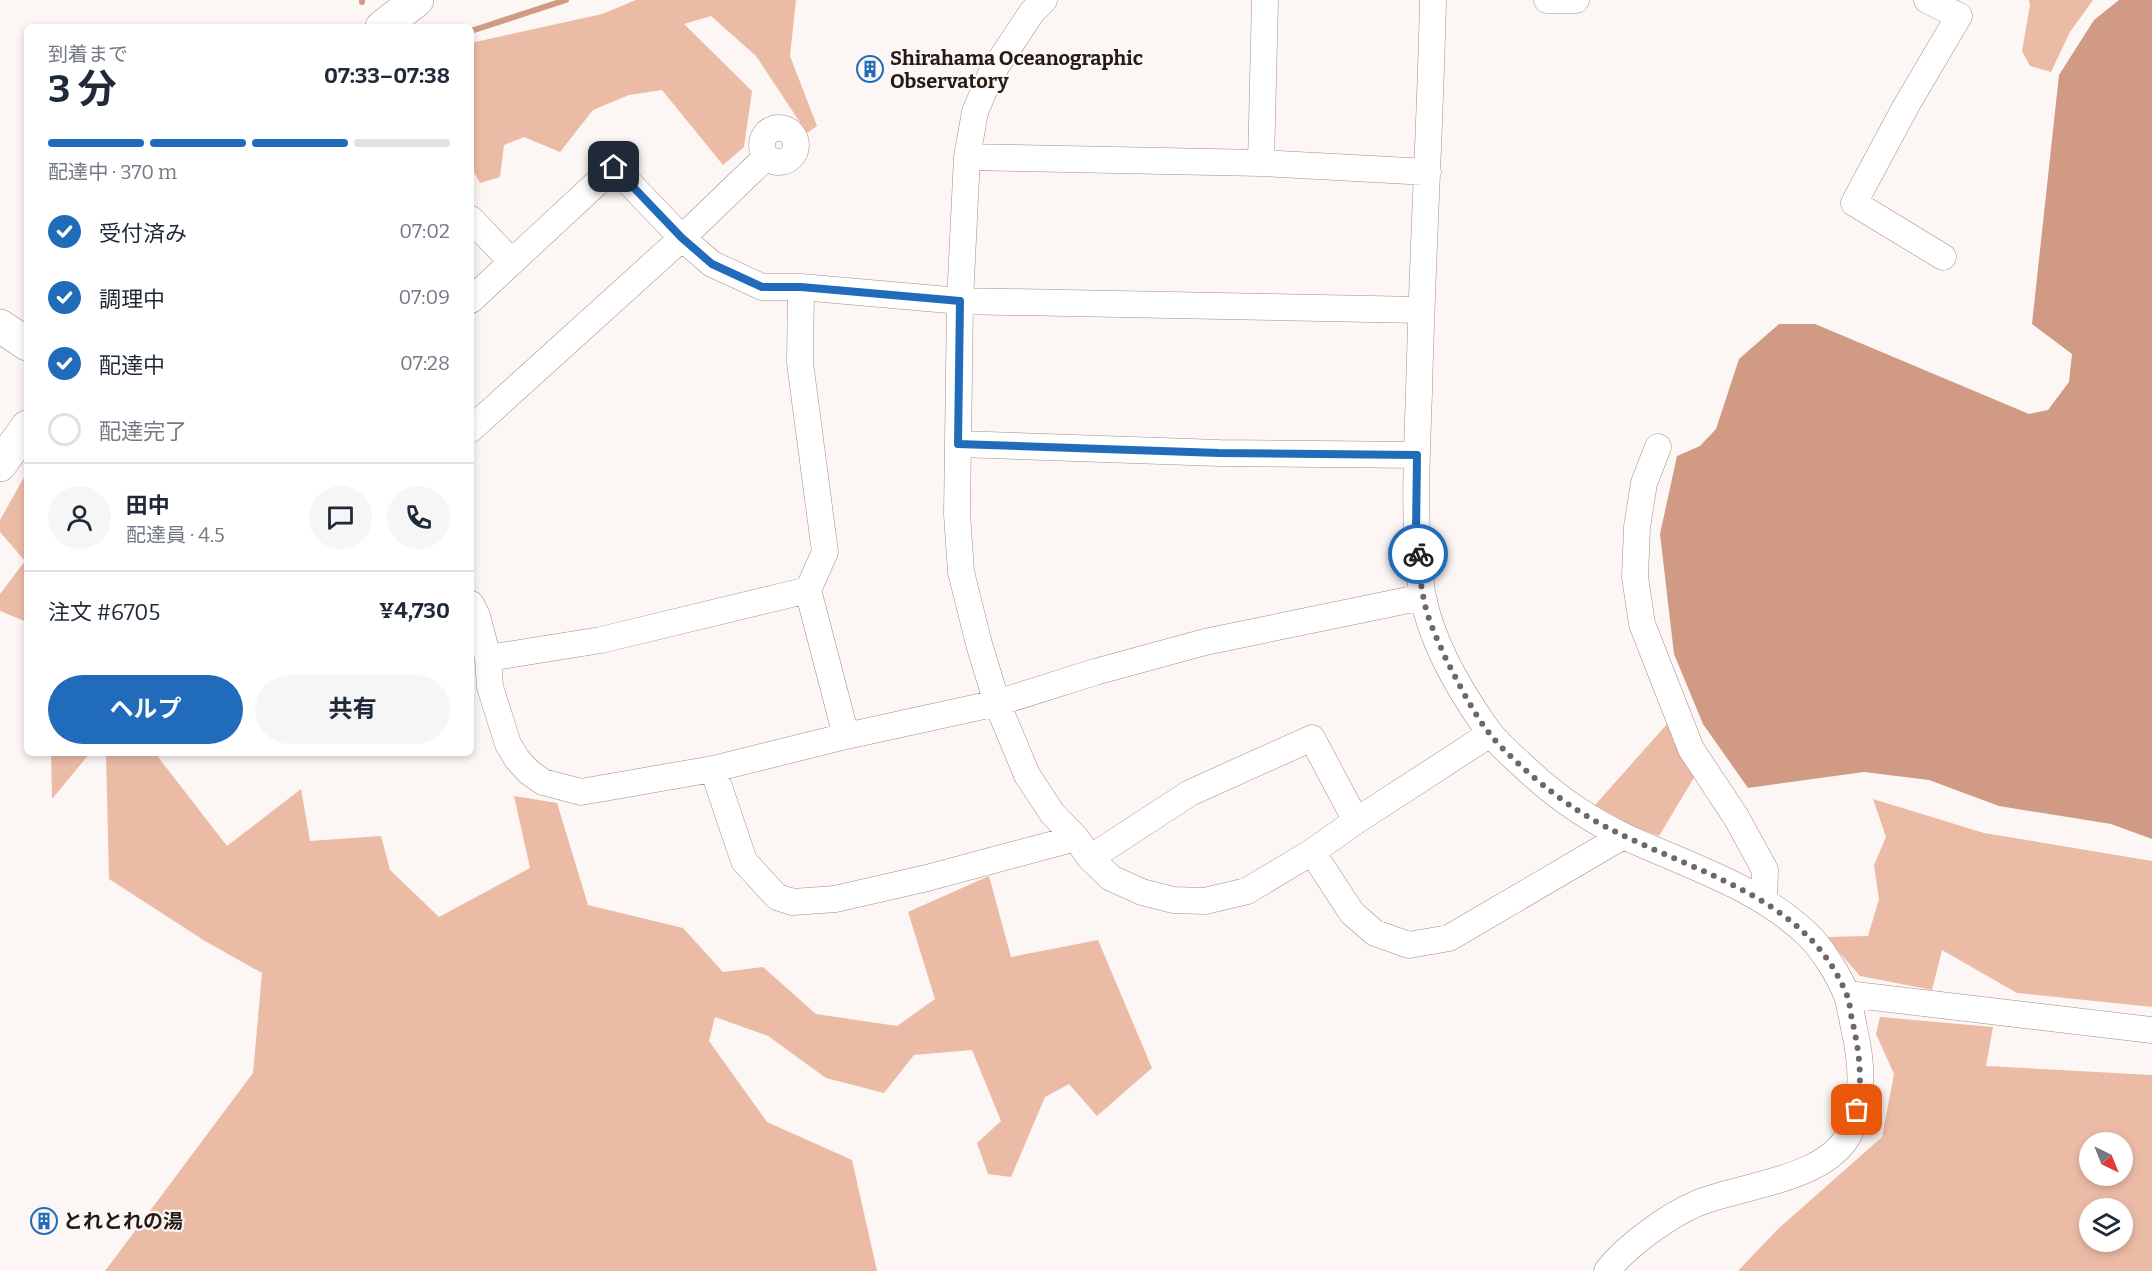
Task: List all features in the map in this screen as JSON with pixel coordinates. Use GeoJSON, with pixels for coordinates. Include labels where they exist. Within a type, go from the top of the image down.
{"type":"FeatureCollection","features":[{"type":"Feature","properties":{"kind":"main road"},"geometry":{"type":"LineString","coordinates":[[0,327],[24,342]]}},
{"type":"Feature","properties":{"kind":"main road"},"geometry":{"type":"LineString","coordinates":[[0,465],[24,431]]}},
{"type":"Feature","properties":{"kind":"street"},"geometry":{"type":"LineString","coordinates":[[1044,0],[1032,12],[991,74],[975,111],[967,157],[960,301],[957,514],[961,572],[997,703],[1027,775],[1052,813],[1111,878],[1143,892],[1173,900],[1205,901],[1247,891],[1312,852],[1490,734]]}},
{"type":"Feature","properties":{"kind":"street"},"geometry":{"type":"LineString","coordinates":[[1261,163],[1265,0]]}},
{"type":"Feature","properties":{"kind":"street"},"geometry":{"type":"LineString","coordinates":[[1433,0],[1421,310],[1416,533],[1423,597],[1438,641],[1463,693],[1490,734],[1533,776],[1571,806],[1623,836],[1764,901],[1807,934],[1822,951],[1847,994],[1857,1040],[1860,1091],[1853,1128],[1838,1149],[1815,1166],[1785,1178],[1695,1204],[1650,1231],[1614,1261],[1607,1271]]}},
{"type":"Feature","properties":{"kind":"street"},"geometry":{"type":"LineString","coordinates":[[1547,0],[1576,0]]}},
{"type":"Feature","properties":{"kind":"street"},"geometry":{"type":"LineString","coordinates":[[1927,0],[1959,16],[1906,106],[1854,203],[1943,257]]}},
{"type":"Feature","properties":{"kind":"street"},"geometry":{"type":"LineString","coordinates":[[474,424],[682,238],[766,156]]}},
{"type":"Feature","properties":{"kind":"street"},"geometry":{"type":"LineString","coordinates":[[967,157],[1261,163],[1428,172]]}},
{"type":"Feature","properties":{"kind":"street"},"geometry":{"type":"LineString","coordinates":[[474,297],[614,167],[682,238],[712,264],[762,287],[801,287],[960,301],[1421,310]]}},
{"type":"Feature","properties":{"kind":"street"},"geometry":{"type":"LineString","coordinates":[[474,222],[512,262]]}},
{"type":"Feature","properties":{"kind":"street"},"geometry":{"type":"LineString","coordinates":[[801,287],[800,363],[825,552],[808,590],[846,736]]}},
{"type":"Feature","properties":{"kind":"street"},"geometry":{"type":"LineString","coordinates":[[958,444],[1219,453],[1417,455]]}},
{"type":"Feature","properties":{"kind":"street"},"geometry":{"type":"LineString","coordinates":[[1658,447],[1644,483],[1637,527],[1635,577],[1642,624],[1691,749],[1736,817],[1765,870],[1764,901]]}},
{"type":"Feature","properties":{"kind":"street"},"geometry":{"type":"LineString","coordinates":[[489,658],[601,640],[808,590]]}},
{"type":"Feature","properties":{"kind":"street"},"geometry":{"type":"LineString","coordinates":[[474,610],[489,658],[490,687],[508,744],[517,759],[543,782],[581,792],[713,769],[846,736],[997,703],[1095,672],[1205,642],[1423,597]]}},
{"type":"Feature","properties":{"kind":"street"},"geometry":{"type":"LineString","coordinates":[[713,769],[744,861],[777,897],[793,902],[835,899],[927,878],[1083,848],[1190,793],[1312,738],[1356,821]]}},
{"type":"Feature","properties":{"kind":"street"},"geometry":{"type":"LineString","coordinates":[[1312,852],[1352,912],[1376,933],[1409,945],[1449,938],[1623,836]]}},
{"type":"Feature","properties":{"kind":"street"},"geometry":{"type":"LineString","coordinates":[[1847,994],[2152,1030]]}},
{"type":"Feature","properties":{"kind":"shaded area"},"geometry":{"type":"Polygon","coordinates":[[[636,0],[796,0],[790,56],[817,126],[807,133],[756,56],[711,16],[684,24],[752,91],[744,147],[723,165],[662,90],[629,95],[593,110],[560,152],[524,137],[504,145],[500,177],[480,183],[474,172],[474,42],[602,14],[636,0]]]}},
{"type":"Feature","properties":{"kind":"shaded area"},"geometry":{"type":"Polygon","coordinates":[[[2029,0],[2093,0],[2070,32],[2051,72],[2030,66],[2022,51],[2029,0]]]}},
{"type":"Feature","properties":{"kind":"shaded area"},"geometry":{"type":"Polygon","coordinates":[[[2119,0],[2152,0],[2152,839],[2111,824],[1999,806],[1929,780],[1864,772],[1748,788],[1703,724],[1674,654],[1660,534],[1677,456],[1700,446],[1716,429],[1739,359],[1779,324],[1815,324],[2029,414],[2048,410],[2069,382],[2072,354],[2032,324],[2059,75],[2094,20],[2119,0]]]}},
{"type":"Feature","properties":{"kind":"shaded area"},"geometry":{"type":"Polygon","coordinates":[[[24,477],[24,560],[0,532],[0,520],[24,477]]]}},
{"type":"Feature","properties":{"kind":"shaded area"},"geometry":{"type":"Polygon","coordinates":[[[24,562],[24,621],[0,611],[0,594],[24,562]]]}},
{"type":"Feature","properties":{"kind":"shaded area"},"geometry":{"type":"Polygon","coordinates":[[[1668,723],[1698,771],[1659,836],[1632,826],[1595,805],[1668,723]]]}},
{"type":"Feature","properties":{"kind":"shaded area"},"geometry":{"type":"Polygon","coordinates":[[[51,756],[88,756],[52,799],[51,756]]]}},
{"type":"Feature","properties":{"kind":"shaded area"},"geometry":{"type":"Polygon","coordinates":[[[106,756],[157,756],[227,846],[301,789],[310,841],[381,836],[390,870],[439,917],[530,868],[514,796],[557,803],[588,905],[683,928],[723,972],[763,967],[816,1014],[897,1026],[935,999],[908,912],[989,876],[1011,957],[1098,940],[1152,1068],[1097,1116],[1069,1084],[1045,1097],[1011,1177],[988,1174],[977,1143],[1001,1121],[972,1050],[914,1055],[884,1093],[826,1078],[768,1036],[715,1017],[709,1041],[767,1122],[852,1160],[877,1271],[105,1271],[253,1073],[262,973],[205,941],[109,879],[106,756]]]}},
{"type":"Feature","properties":{"kind":"shaded area"},"geometry":{"type":"Polygon","coordinates":[[[1873,799],[1984,833],[2152,861],[2152,1007],[2017,993],[1942,950],[1932,990],[1860,976],[1826,937],[1868,936],[1879,899],[1874,865],[1886,837],[1873,799]]]}},
{"type":"Feature","properties":{"kind":"shaded area"},"geometry":{"type":"Polygon","coordinates":[[[1880,1017],[1993,1027],[1986,1066],[2152,1075],[2152,1271],[1738,1271],[1777,1230],[1882,1137],[1894,1074],[1876,1034],[1880,1017]]]}},
{"type":"Feature","properties":{"kind":"waterway"},"geometry":{"type":"LineString","coordinates":[[474,30],[566,0]]}},
{"type":"Feature","properties":{"kind":"way so far"},"geometry":{"type":"LineString","coordinates":[[1418,554],[1423,597],[1438,641],[1463,693],[1490,734],[1533,776],[1571,806],[1623,836],[1764,901],[1807,934],[1822,951],[1847,994],[1857,1040],[1860,1091],[1857,1110]]}},
{"type":"Feature","properties":{"kind":"place","name":"Shirahama Oceanographic Observatory"},"geometry":{"type":"Point","coordinates":[870,69]}},
{"type":"Feature","properties":{"kind":"place","name":"とれとれの湯"},"geometry":{"type":"Point","coordinates":[44,1221]}},
{"type":"Feature","properties":{"kind":"route"},"geometry":{"type":"LineString","coordinates":[[614,167],[682,238],[712,264],[762,287],[801,287],[960,301],[958,444],[1219,453],[1417,455],[1418,554]]}}]}
